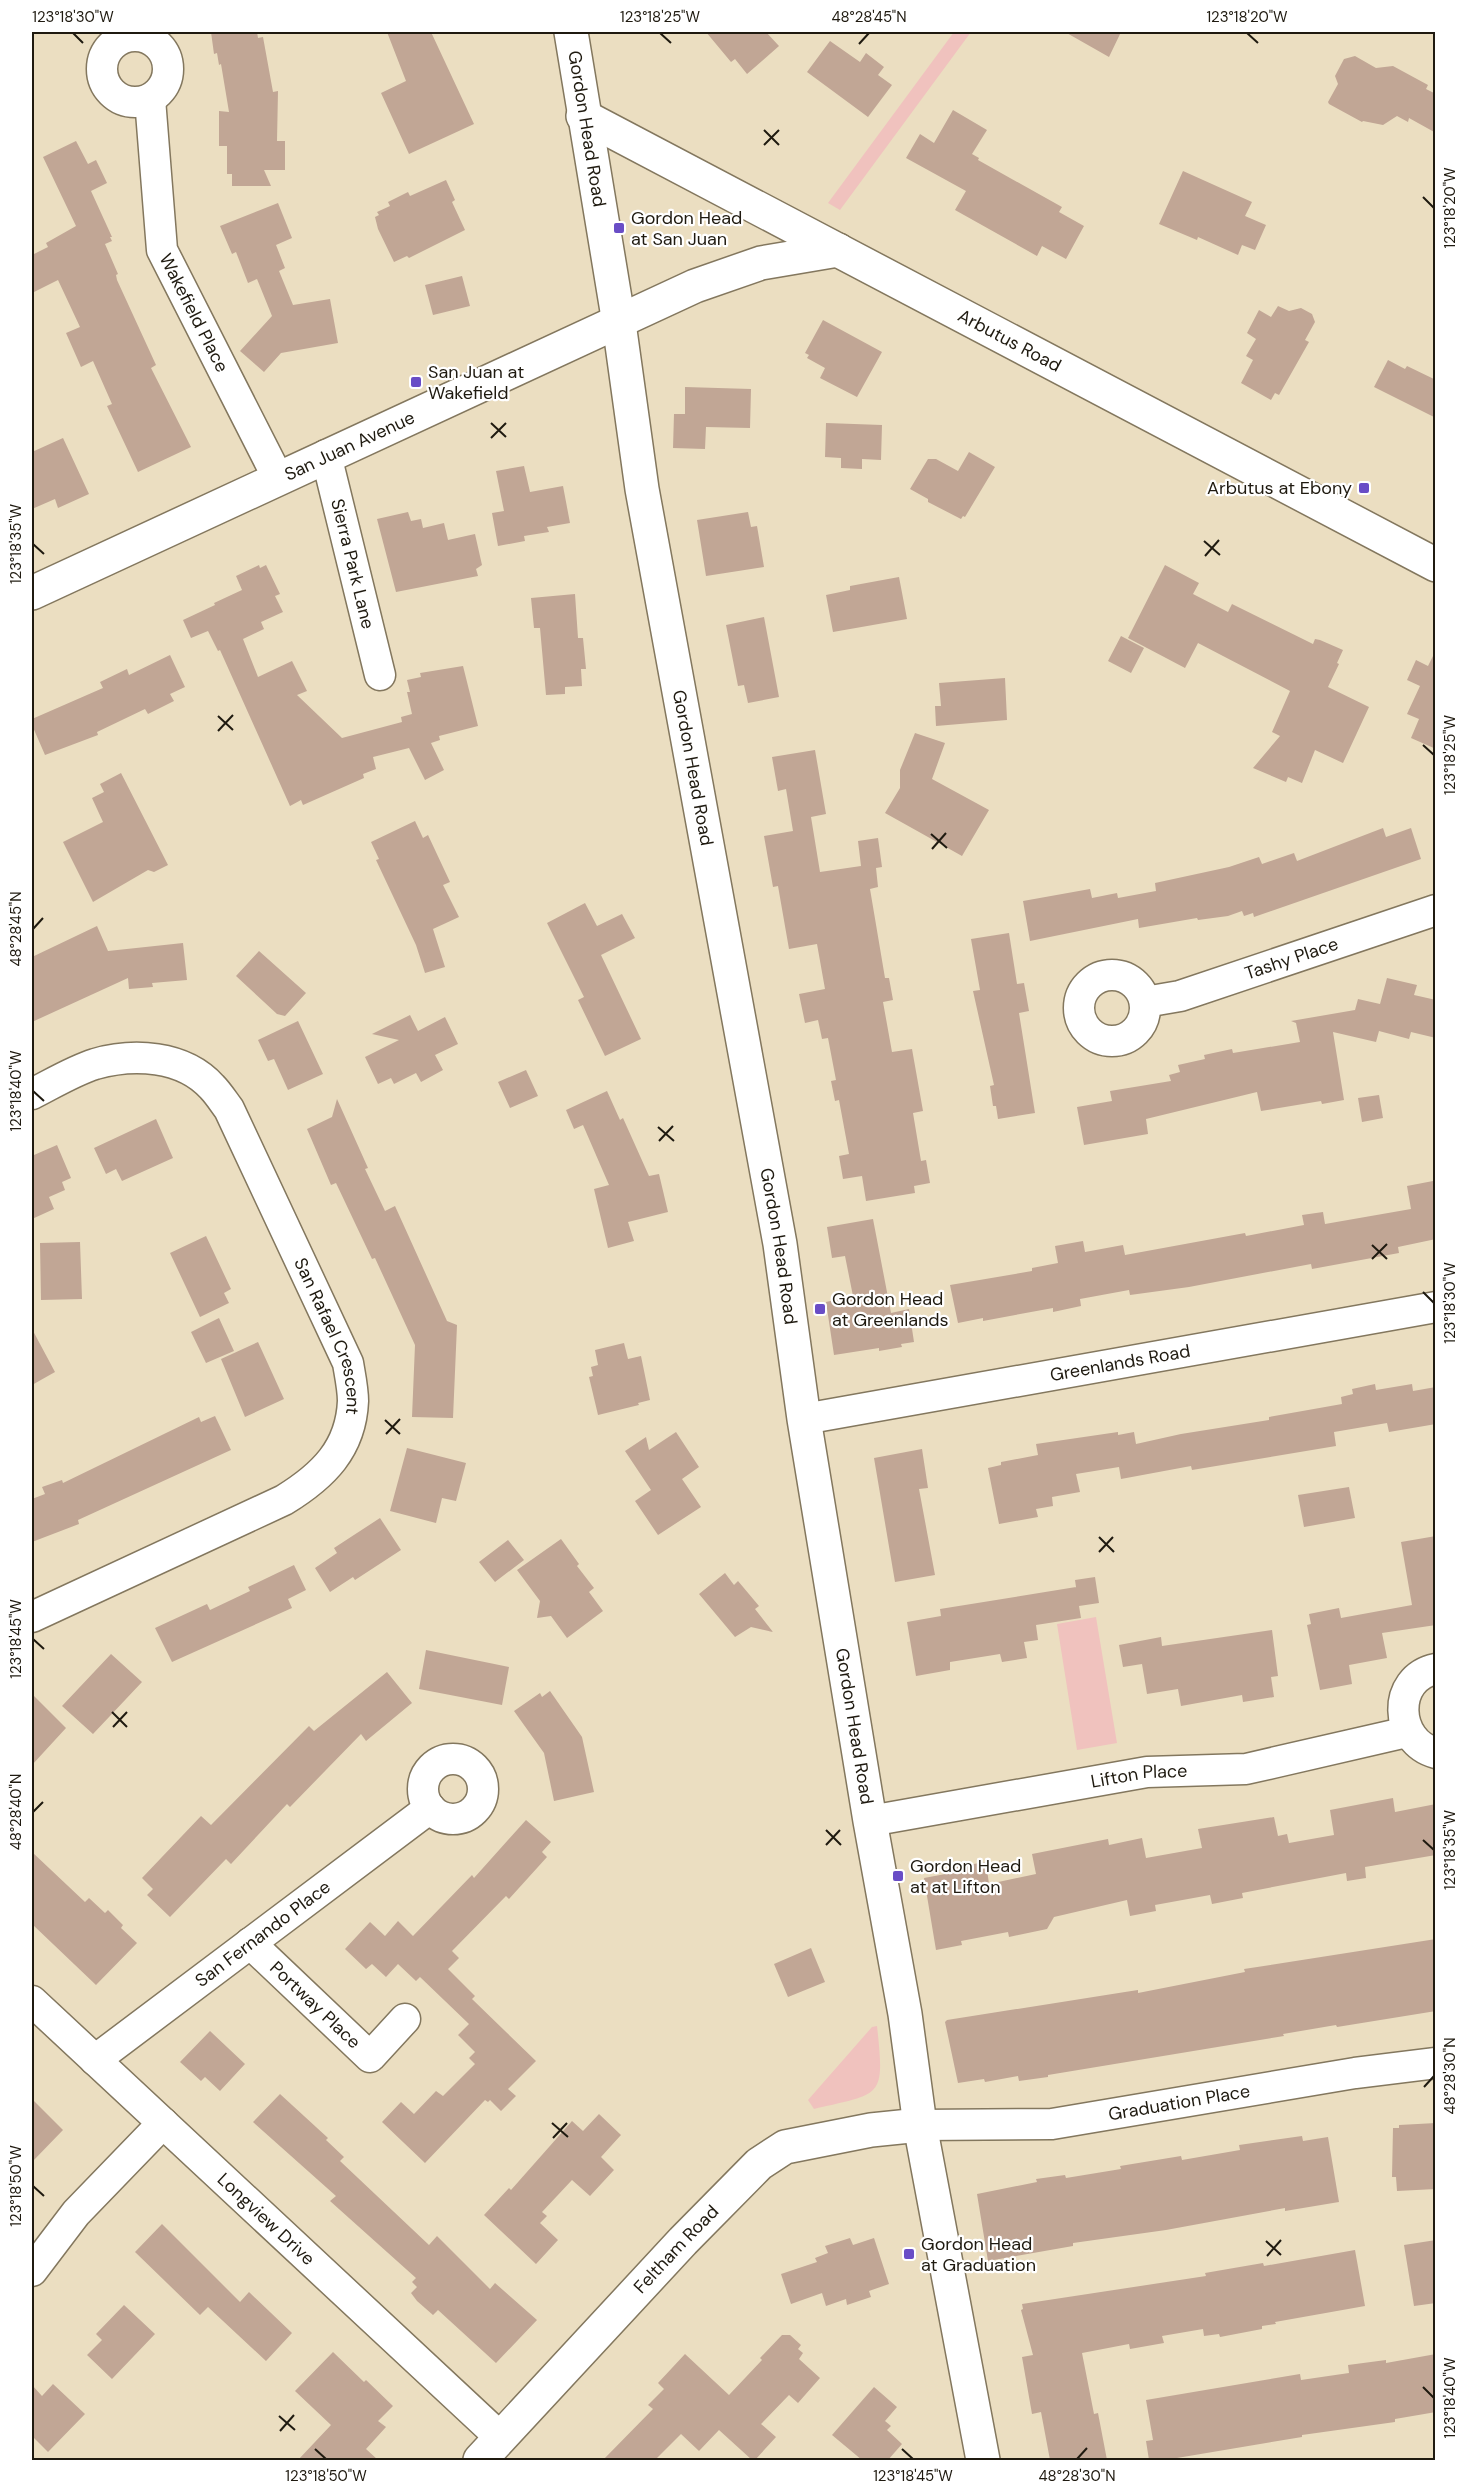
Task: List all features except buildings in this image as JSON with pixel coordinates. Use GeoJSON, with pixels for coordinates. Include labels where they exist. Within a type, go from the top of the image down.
{"type":"FeatureCollection","features":[{"type":"Feature","properties":{"kind":"main road","name":"Gordon Head Road"},"geometry":{"type":"LineString","coordinates":[[571,32],[583,116],[619,323],[642,489],[780,1244],[804,1419],[870,1821],[905,2014],[920,2125],[983,2460]]}},
{"type":"Feature","properties":{"kind":"main road","name":"Arbutus Road"},"geometry":{"type":"LineString","coordinates":[[583,116],[1436,565]]}},
{"type":"Feature","properties":{"kind":"main road","name":"San Juan Avenue"},"geometry":{"type":"LineString","coordinates":[[32,593],[695,286],[761,263],[838,250]]}},
{"type":"Feature","properties":{"kind":"main road","name":"Feltham Road"},"geometry":{"type":"LineString","coordinates":[[490,2449],[683,2241],[759,2164],[785,2147],[871,2130],[920,2125]]}},
{"type":"Feature","properties":{"kind":"street","name":"Wakefield Place"},"geometry":{"type":"LineString","coordinates":[[150,99],[162,250],[278,478]]}},
{"type":"Feature","properties":{"kind":"street","name":"Sierra Park Lane"},"geometry":{"type":"LineString","coordinates":[[326,455],[380,675]]}},
{"type":"Feature","properties":{"kind":"street","name":"Tashy Place"},"geometry":{"type":"LineString","coordinates":[[1145,1002],[1180,996],[1436,910]]}},
{"type":"Feature","properties":{"kind":"street","name":"San Rafael Crescent"},"geometry":{"type":"LineString","coordinates":[[32,1094],[93,1065],[128,1057],[164,1060],[190,1070],[211,1085],[228,1109],[348,1364],[353,1399],[349,1429],[331,1463],[310,1484],[284,1500],[32,1617]]}},
{"type":"Feature","properties":{"kind":"street","name":"Greenlands Road"},"geometry":{"type":"LineString","coordinates":[[804,1419],[1436,1307]]}},
{"type":"Feature","properties":{"kind":"street"},"geometry":{"type":"LineString","coordinates":[[1436,1669],[1417,1678],[1408,1689],[1403,1703],[1403,1718],[1407,1732],[1416,1743],[1436,1753]]}},
{"type":"Feature","properties":{"kind":"street","name":"Lifton Place"},"geometry":{"type":"LineString","coordinates":[[870,1821],[1147,1772],[1246,1769],[1407,1732]]}},
{"type":"Feature","properties":{"kind":"street","name":"San Fernando Place"},"geometry":{"type":"LineString","coordinates":[[95,2060],[430,1808]]}},
{"type":"Feature","properties":{"kind":"street","name":"Portway Place"},"geometry":{"type":"LineString","coordinates":[[250,1943],[370,2057],[405,2019]]}},
{"type":"Feature","properties":{"kind":"street","name":"Longview Drive"},"geometry":{"type":"LineString","coordinates":[[32,2001],[163,2123],[490,2449]]}},
{"type":"Feature","properties":{"kind":"street","name":"Graduation Place"},"geometry":{"type":"LineString","coordinates":[[920,2125],[1052,2124],[1355,2073],[1436,2063]]}},
{"type":"Feature","properties":{"kind":"street"},"geometry":{"type":"LineString","coordinates":[[32,2271],[76,2213],[163,2123]]}},
{"type":"Feature","properties":{"kind":"shaded area"},"geometry":{"type":"Polygon","coordinates":[[[954,32],[971,32],[840,210],[828,203],[954,32]]]}},
{"type":"Feature","properties":{"kind":"shaded area"},"geometry":{"type":"Polygon","coordinates":[[[1096,1617],[1117,1743],[1077,1750],[1057,1624],[1096,1617]]]}},
{"type":"Feature","properties":{"kind":"shaded area"},"geometry":{"type":"Polygon","coordinates":[[[877,2026],[880,2068],[879,2080],[874,2089],[854,2100],[814,2109],[808,2100],[872,2027],[877,2026]]]}},
{"type":"Feature","properties":{"kind":"place","name":"Gordon Head at San Juan"},"geometry":{"type":"Point","coordinates":[619,228]}},
{"type":"Feature","properties":{"kind":"place","name":"San Juan at Wakefield"},"geometry":{"type":"Point","coordinates":[416,382]}},
{"type":"Feature","properties":{"kind":"place","name":"Arbutus at Ebony"},"geometry":{"type":"Point","coordinates":[1364,488]}},
{"type":"Feature","properties":{"kind":"place","name":"Gordon Head at Greenlands"},"geometry":{"type":"Point","coordinates":[820,1309]}},
{"type":"Feature","properties":{"kind":"place","name":"Gordon Head at at Lifton"},"geometry":{"type":"Point","coordinates":[898,1876]}},
{"type":"Feature","properties":{"kind":"place","name":"Gordon Head at Graduation"},"geometry":{"type":"Point","coordinates":[909,2254]}}]}
